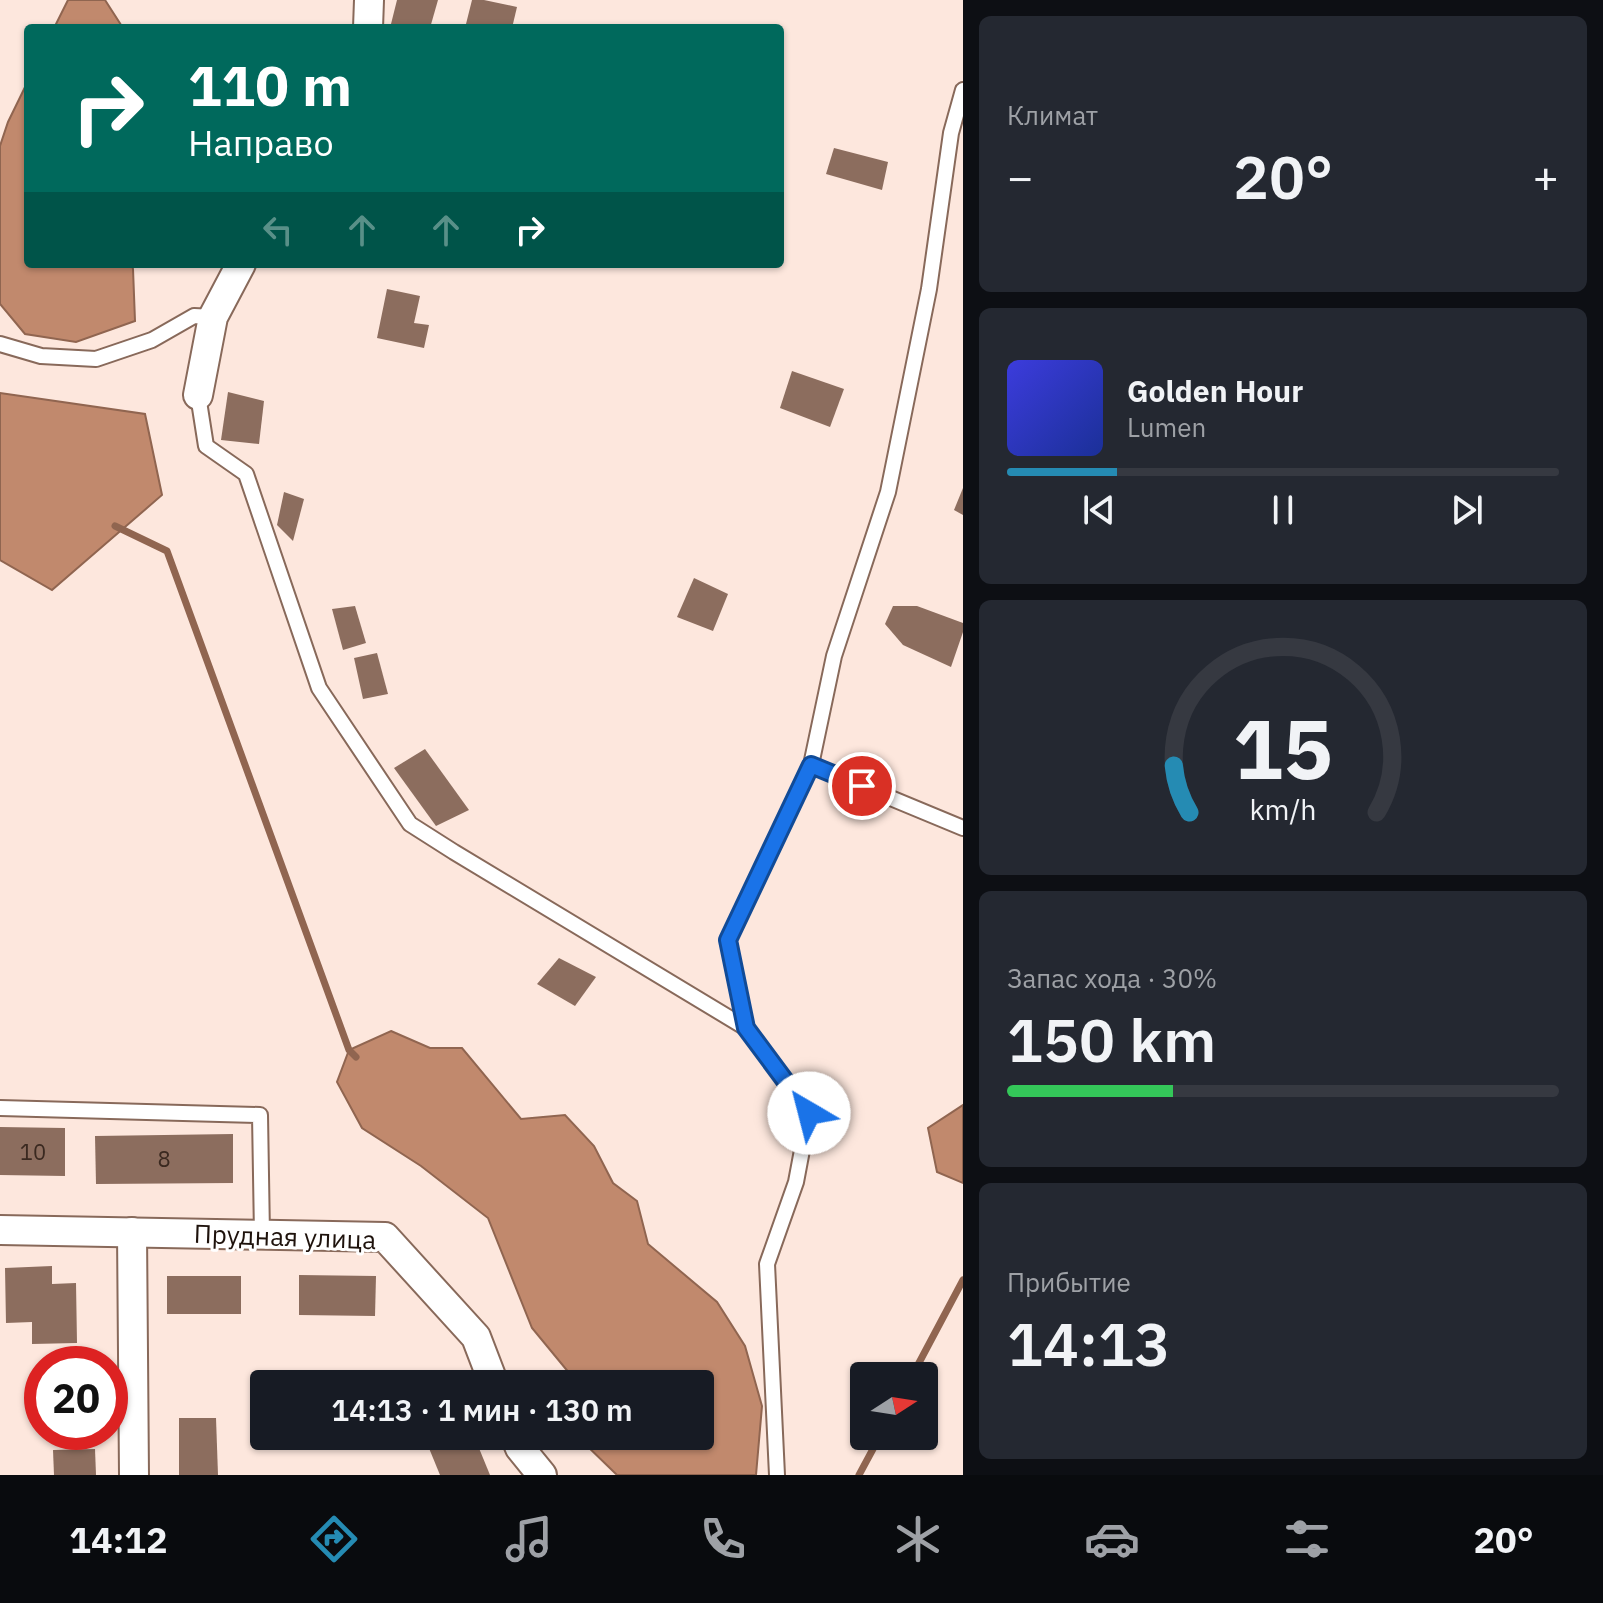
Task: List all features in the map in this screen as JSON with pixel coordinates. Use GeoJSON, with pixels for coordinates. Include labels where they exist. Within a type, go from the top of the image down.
{"type":"FeatureCollection","features":[{"type":"Feature","properties":{"kind":"street"},"geometry":{"type":"LineString","coordinates":[[368,24],[369,0]]}},
{"type":"Feature","properties":{"kind":"street"},"geometry":{"type":"LineString","coordinates":[[198,395],[213,317],[239,268]]}},
{"type":"Feature","properties":{"kind":"street","name":"Прудная улица"},"geometry":{"type":"LineString","coordinates":[[0,1230],[385,1237],[476,1337],[489,1370]]}},
{"type":"Feature","properties":{"kind":"street"},"geometry":{"type":"LineString","coordinates":[[132,1232],[134,1475]]}},
{"type":"Feature","properties":{"kind":"street"},"geometry":{"type":"LineString","coordinates":[[522,1450],[542,1475]]}},
{"type":"Feature","properties":{"kind":"lane"},"geometry":{"type":"LineString","coordinates":[[746,1028],[728,940],[811,765],[834,656],[888,492],[929,289],[951,133],[963,90]]}},
{"type":"Feature","properties":{"kind":"lane"},"geometry":{"type":"LineString","coordinates":[[0,344],[41,356],[96,359],[152,340],[194,316],[213,317]]}},
{"type":"Feature","properties":{"kind":"lane"},"geometry":{"type":"LineString","coordinates":[[198,395],[206,446],[246,474],[319,688],[410,824],[746,1028],[809,1113],[796,1182],[767,1264],[777,1475]]}},
{"type":"Feature","properties":{"kind":"lane"},"geometry":{"type":"LineString","coordinates":[[811,765],[963,828]]}},
{"type":"Feature","properties":{"kind":"lane"},"geometry":{"type":"LineString","coordinates":[[0,1108],[260,1115],[262,1235]]}},
{"type":"Feature","properties":{"kind":"shaded area"},"geometry":{"type":"Polygon","coordinates":[[[68,0],[105,0],[120,24],[56,24],[68,0]]]}},
{"type":"Feature","properties":{"kind":"shaded area"},"geometry":{"type":"Polygon","coordinates":[[[24,89],[24,268],[133,268],[135,321],[76,342],[25,334],[0,304],[0,146],[24,89]]]}},
{"type":"Feature","properties":{"kind":"shaded area"},"geometry":{"type":"Polygon","coordinates":[[[0,393],[145,414],[162,495],[52,590],[0,560],[0,393]]]}},
{"type":"Feature","properties":{"kind":"shaded area"},"geometry":{"type":"Polygon","coordinates":[[[391,1031],[430,1048],[462,1048],[521,1119],[565,1115],[594,1146],[613,1183],[637,1201],[648,1244],[717,1302],[745,1346],[762,1406],[756,1475],[617,1475],[591,1450],[714,1450],[714,1370],[567,1370],[532,1328],[488,1218],[421,1166],[362,1128],[337,1082],[349,1050],[391,1031]]]}},
{"type":"Feature","properties":{"kind":"shaded area"},"geometry":{"type":"Polygon","coordinates":[[[963,1105],[963,1183],[937,1172],[928,1128],[963,1105]]]}},
{"type":"Feature","properties":{"kind":"building"},"geometry":{"type":"Polygon","coordinates":[[[397,0],[438,0],[431,24],[391,24],[397,0]]]}},
{"type":"Feature","properties":{"kind":"building"},"geometry":{"type":"Polygon","coordinates":[[[472,0],[517,7],[513,24],[466,24],[472,0]]]}},
{"type":"Feature","properties":{"kind":"building"},"geometry":{"type":"Polygon","coordinates":[[[834,148],[888,162],[882,190],[826,174],[834,148]]]}},
{"type":"Feature","properties":{"kind":"building"},"geometry":{"type":"Polygon","coordinates":[[[387,289],[420,296],[414,323],[429,325],[424,348],[377,338],[387,289]]]}},
{"type":"Feature","properties":{"kind":"building"},"geometry":{"type":"Polygon","coordinates":[[[792,371],[844,389],[830,427],[780,408],[792,371]]]}},
{"type":"Feature","properties":{"kind":"building"},"geometry":{"type":"Polygon","coordinates":[[[228,392],[264,401],[259,444],[221,440],[228,392]]]}},
{"type":"Feature","properties":{"kind":"building"},"geometry":{"type":"Polygon","coordinates":[[[963,488],[963,515],[954,510],[963,488]]]}},
{"type":"Feature","properties":{"kind":"building"},"geometry":{"type":"Polygon","coordinates":[[[284,492],[304,499],[293,541],[277,525],[284,492]]]}},
{"type":"Feature","properties":{"kind":"building"},"geometry":{"type":"Polygon","coordinates":[[[694,578],[728,594],[713,631],[677,617],[694,578]]]}},
{"type":"Feature","properties":{"kind":"building"},"geometry":{"type":"Polygon","coordinates":[[[355,606],[366,643],[343,650],[332,609],[355,606]]]}},
{"type":"Feature","properties":{"kind":"building"},"geometry":{"type":"Polygon","coordinates":[[[893,606],[917,606],[963,623],[951,667],[903,645],[885,624],[893,606]]]}},
{"type":"Feature","properties":{"kind":"building"},"geometry":{"type":"Polygon","coordinates":[[[377,653],[388,694],[363,699],[354,658],[377,653]]]}},
{"type":"Feature","properties":{"kind":"building"},"geometry":{"type":"Polygon","coordinates":[[[425,749],[469,810],[436,826],[394,768],[425,749]]]}},
{"type":"Feature","properties":{"kind":"building"},"geometry":{"type":"Polygon","coordinates":[[[559,958],[596,977],[575,1006],[537,984],[559,958]]]}},
{"type":"Feature","properties":{"kind":"building"},"geometry":{"type":"Polygon","coordinates":[[[0,1127],[65,1128],[65,1176],[0,1175],[0,1127]]]}},
{"type":"Feature","properties":{"kind":"building"},"geometry":{"type":"Polygon","coordinates":[[[233,1134],[233,1183],[96,1184],[95,1136],[233,1134]]]}},
{"type":"Feature","properties":{"kind":"building"},"geometry":{"type":"Polygon","coordinates":[[[52,1266],[52,1284],[76,1283],[77,1343],[32,1344],[32,1322],[6,1323],[5,1268],[52,1266]]]}},
{"type":"Feature","properties":{"kind":"building"},"geometry":{"type":"Polygon","coordinates":[[[299,1275],[376,1276],[375,1316],[299,1315],[299,1275]]]}},
{"type":"Feature","properties":{"kind":"building"},"geometry":{"type":"Polygon","coordinates":[[[167,1276],[241,1276],[241,1314],[167,1314],[167,1276]]]}},
{"type":"Feature","properties":{"kind":"building"},"geometry":{"type":"Polygon","coordinates":[[[179,1418],[216,1418],[218,1475],[179,1475],[179,1418]]]}},
{"type":"Feature","properties":{"kind":"building"},"geometry":{"type":"Polygon","coordinates":[[[53,1450],[95,1450],[96,1475],[54,1475],[53,1450]]]}},
{"type":"Feature","properties":{"kind":"building"},"geometry":{"type":"Polygon","coordinates":[[[430,1450],[480,1450],[490,1475],[440,1475],[430,1450]]]}},
{"type":"Feature","properties":{"kind":"waterway"},"geometry":{"type":"LineString","coordinates":[[115,526],[167,551],[349,1050],[356,1057]]}},
{"type":"Feature","properties":{"kind":"waterway"},"geometry":{"type":"LineString","coordinates":[[919,1362],[963,1280]]}},
{"type":"Feature","properties":{"kind":"waterway"},"geometry":{"type":"LineString","coordinates":[[859,1475],[872,1450]]}},
{"type":"Feature","properties":{"kind":"route"},"geometry":{"type":"LineString","coordinates":[[809,1113],[746,1028],[728,940],[811,765],[862,786]]}}]}
